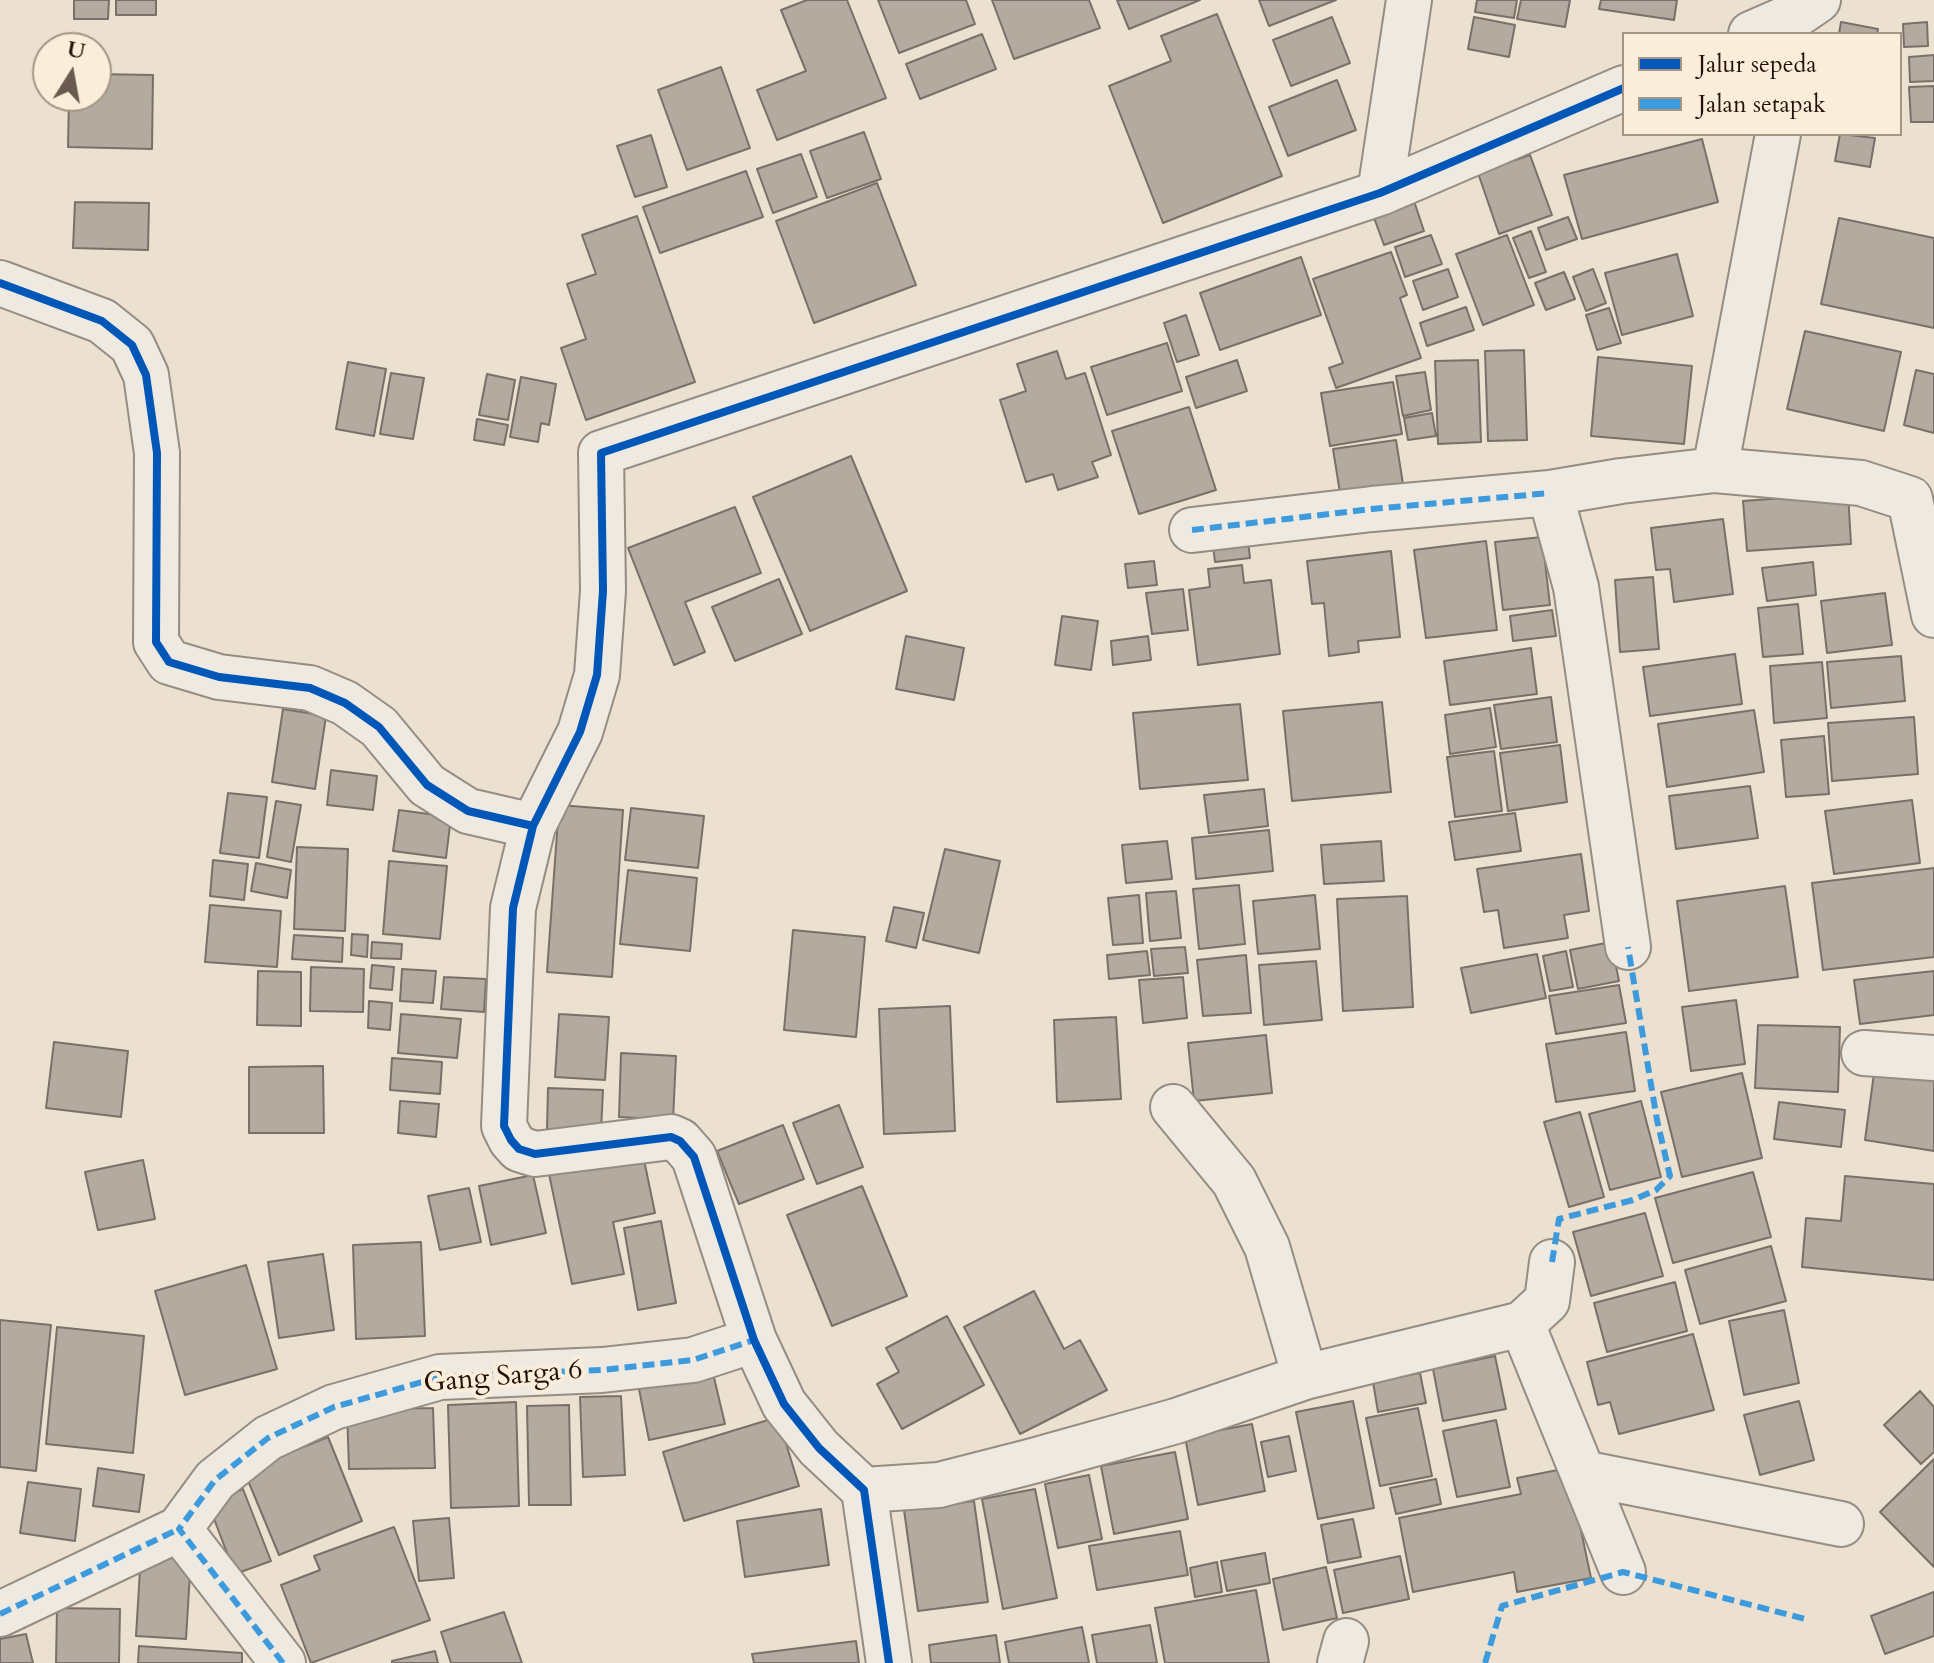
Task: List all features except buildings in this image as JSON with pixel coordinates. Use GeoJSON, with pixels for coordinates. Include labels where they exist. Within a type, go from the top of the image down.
{"type":"FeatureCollection","features":[{"type":"Feature","properties":{"kind":"street"},"geometry":{"type":"LineString","coordinates":[[1380,193],[1409,0]]}},
{"type":"Feature","properties":{"kind":"street"},"geometry":{"type":"LineString","coordinates":[[1756,32],[1804,12]]}},
{"type":"Feature","properties":{"kind":"street"},"geometry":{"type":"LineString","coordinates":[[889,1663],[864,1490],[819,1448],[784,1404],[754,1340],[694,1157],[680,1141],[660,1138],[535,1154],[519,1149],[504,1126],[513,908],[533,826],[580,732],[597,675],[603,591],[601,453],[1380,193],[1622,89]]}},
{"type":"Feature","properties":{"kind":"street"},"geometry":{"type":"LineString","coordinates":[[1715,470],[1778,136]]}},
{"type":"Feature","properties":{"kind":"street"},"geometry":{"type":"LineString","coordinates":[[0,283],[102,321],[132,345],[146,375],[157,453],[156,642],[169,662],[219,677],[310,688],[345,703],[379,727],[427,785],[468,811],[533,826]]}},
{"type":"Feature","properties":{"kind":"street"},"geometry":{"type":"LineString","coordinates":[[1192,530],[1550,493],[1715,470],[1922,487],[1934,615]]}},
{"type":"Feature","properties":{"kind":"street"},"geometry":{"type":"LineString","coordinates":[[1550,493],[1576,587],[1628,947]]}},
{"type":"Feature","properties":{"kind":"street"},"geometry":{"type":"LineString","coordinates":[[1864,1053],[1934,1058]]}},
{"type":"Feature","properties":{"kind":"street"},"geometry":{"type":"LineString","coordinates":[[1173,1107],[1234,1181],[1267,1247],[1305,1377]]}},
{"type":"Feature","properties":{"kind":"street"},"geometry":{"type":"LineString","coordinates":[[864,1490],[939,1485],[1176,1421],[1305,1377],[1522,1324],[1547,1301],[1552,1262]]}},
{"type":"Feature","properties":{"kind":"street"},"geometry":{"type":"LineString","coordinates":[[1522,1324],[1623,1572]]}},
{"type":"Feature","properties":{"kind":"street","name":"Gang Sarga 6"},"geometry":{"type":"LineString","coordinates":[[179,1529],[215,1480],[268,1438],[334,1407],[440,1377],[602,1370],[678,1362],[754,1340]]}},
{"type":"Feature","properties":{"kind":"street"},"geometry":{"type":"LineString","coordinates":[[1583,1473],[1841,1524]]}},
{"type":"Feature","properties":{"kind":"street"},"geometry":{"type":"LineString","coordinates":[[0,1614],[179,1529],[283,1663]]}},
{"type":"Feature","properties":{"kind":"marked path"},"geometry":{"type":"LineString","coordinates":[[1192,530],[1550,493]]}},
{"type":"Feature","properties":{"kind":"marked path"},"geometry":{"type":"LineString","coordinates":[[1552,1262],[1559,1219],[1633,1200],[1656,1190],[1670,1176],[1657,1120],[1628,947]]}},
{"type":"Feature","properties":{"kind":"marked path"},"geometry":{"type":"LineString","coordinates":[[283,1663],[179,1529],[215,1480],[268,1438],[334,1407],[440,1377],[602,1370],[693,1360],[754,1340]]}},
{"type":"Feature","properties":{"kind":"marked path"},"geometry":{"type":"LineString","coordinates":[[0,1614],[179,1529]]}},
{"type":"Feature","properties":{"kind":"marked path"},"geometry":{"type":"LineString","coordinates":[[1485,1663],[1502,1606],[1623,1572],[1805,1619]]}},
{"type":"Feature","properties":{"kind":"cycle path"},"geometry":{"type":"LineString","coordinates":[[889,1663],[864,1490],[819,1448],[784,1404],[754,1340],[694,1157],[680,1141],[671,1137],[535,1154],[519,1149],[504,1126],[513,908],[533,826],[580,732],[597,675],[603,591],[601,453],[1380,193],[1622,89]]}},
{"type":"Feature","properties":{"kind":"cycle path"},"geometry":{"type":"LineString","coordinates":[[0,283],[102,321],[132,345],[146,375],[157,453],[156,642],[169,662],[219,677],[310,688],[345,703],[379,727],[427,785],[468,811],[533,826]]}}]}
